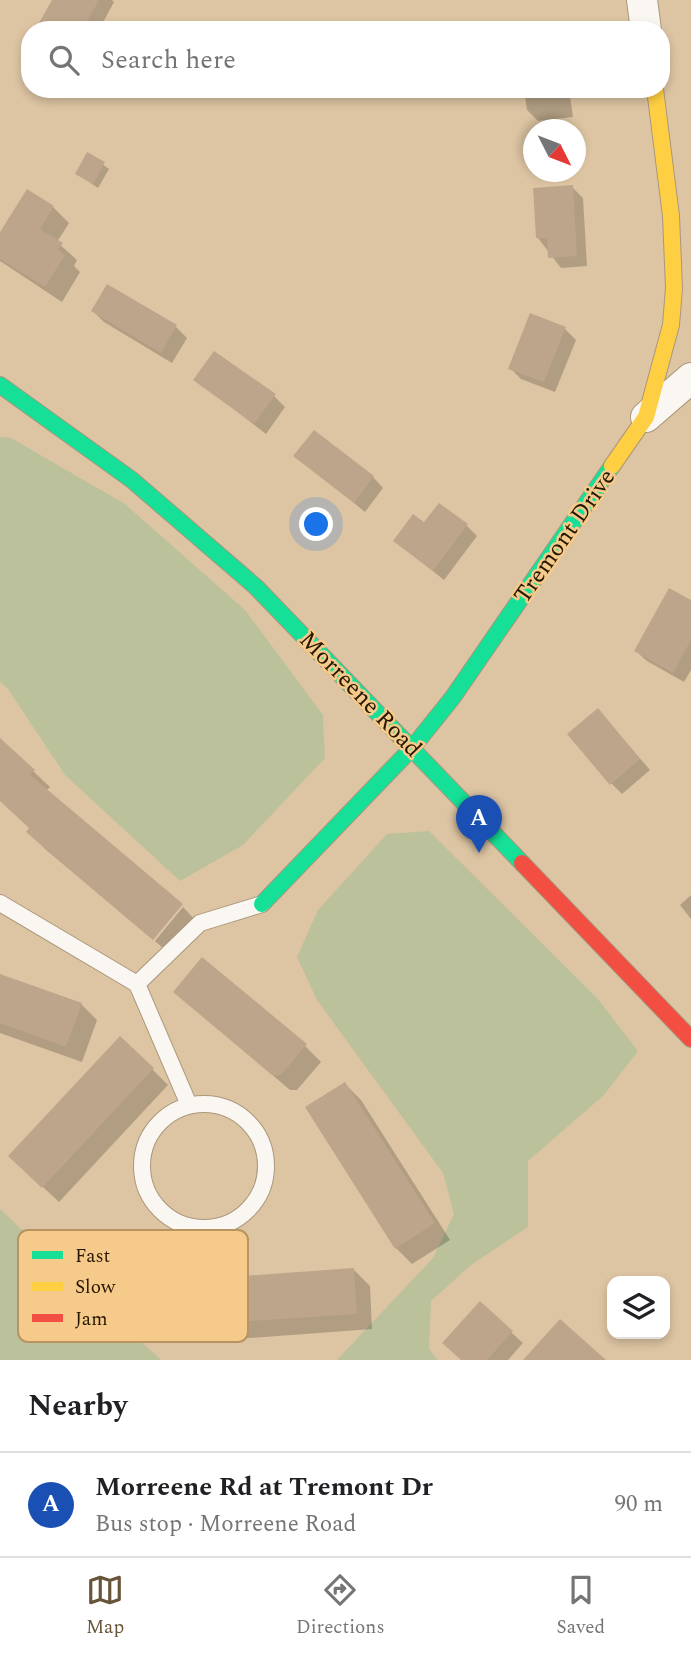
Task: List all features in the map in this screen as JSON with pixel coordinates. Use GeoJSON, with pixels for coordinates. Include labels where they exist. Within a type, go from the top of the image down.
{"type":"FeatureCollection","features":[{"type":"Feature","properties":{"kind":"street"},"geometry":{"type":"LineString","coordinates":[[642,0],[645,21]]}},
{"type":"Feature","properties":{"kind":"street","name":"Tremont Drive"},"geometry":{"type":"LineString","coordinates":[[262,904],[413,747],[453,697],[646,417],[671,325],[682,253],[656,98]]}},
{"type":"Feature","properties":{"kind":"street"},"geometry":{"type":"LineString","coordinates":[[646,417],[691,378]]}},
{"type":"Feature","properties":{"kind":"street","name":"Morreene Road"},"geometry":{"type":"LineString","coordinates":[[0,385],[83,440],[191,527],[256,587],[691,1038]]}},
{"type":"Feature","properties":{"kind":"lane"},"geometry":{"type":"LineString","coordinates":[[0,903],[137,984],[189,1105]]}},
{"type":"Feature","properties":{"kind":"lane"},"geometry":{"type":"LineString","coordinates":[[137,984],[201,923],[262,904]]}},
{"type":"Feature","properties":{"kind":"lane"},"geometry":{"type":"LineString","coordinates":[[218,1104],[241,1114],[261,1138],[268,1168],[257,1201],[235,1221],[206,1229],[185,1226],[160,1211],[144,1183],[142,1157],[147,1142],[158,1124],[189,1105],[218,1104]]}},
{"type":"Feature","properties":{"kind":"green space"},"geometry":{"type":"Polygon","coordinates":[[[0,437],[11,438],[125,504],[245,610],[323,715],[325,758],[243,845],[180,881],[65,775],[8,689],[0,682],[0,437]]]}},
{"type":"Feature","properties":{"kind":"green space"},"geometry":{"type":"Polygon","coordinates":[[[429,831],[597,998],[638,1051],[604,1095],[528,1161],[528,1227],[471,1265],[431,1301],[429,1349],[438,1360],[337,1360],[433,1258],[454,1214],[443,1173],[317,1000],[297,957],[318,910],[387,834],[429,831]]]}},
{"type":"Feature","properties":{"kind":"green space"},"geometry":{"type":"Polygon","coordinates":[[[0,1209],[22,1230],[18,1230],[18,1342],[142,1342],[161,1360],[0,1360],[0,1209]]]}},
{"type":"Feature","properties":{"kind":"building"},"geometry":{"type":"Polygon","coordinates":[[[52,0],[99,0],[87,21],[40,21],[52,0]]]}},
{"type":"Feature","properties":{"kind":"building"},"geometry":{"type":"Polygon","coordinates":[[[87,152],[105,162],[93,184],[75,174],[87,152]]]}},
{"type":"Feature","properties":{"kind":"building"},"geometry":{"type":"Polygon","coordinates":[[[573,185],[577,256],[548,258],[547,238],[536,238],[533,188],[573,185]]]}},
{"type":"Feature","properties":{"kind":"building"},"geometry":{"type":"Polygon","coordinates":[[[27,189],[54,206],[40,229],[63,243],[58,250],[65,255],[45,287],[0,259],[0,232],[27,189]]]}},
{"type":"Feature","properties":{"kind":"building"},"geometry":{"type":"Polygon","coordinates":[[[107,284],[177,325],[161,353],[91,311],[107,284]]]}},
{"type":"Feature","properties":{"kind":"building"},"geometry":{"type":"Polygon","coordinates":[[[530,313],[566,327],[544,382],[508,369],[530,313]]]}},
{"type":"Feature","properties":{"kind":"building"},"geometry":{"type":"Polygon","coordinates":[[[214,351],[276,394],[254,424],[193,380],[214,351]]]}},
{"type":"Feature","properties":{"kind":"building"},"geometry":{"type":"Polygon","coordinates":[[[314,430],[374,476],[354,503],[293,456],[314,430]]]}},
{"type":"Feature","properties":{"kind":"building"},"geometry":{"type":"Polygon","coordinates":[[[439,503],[468,524],[433,571],[393,541],[413,514],[424,522],[439,503]]]}},
{"type":"Feature","properties":{"kind":"building"},"geometry":{"type":"Polygon","coordinates":[[[669,588],[691,600],[691,640],[673,673],[634,651],[669,588]]]}},
{"type":"Feature","properties":{"kind":"building"},"geometry":{"type":"Polygon","coordinates":[[[598,708],[640,759],[610,785],[567,734],[598,708]]]}},
{"type":"Feature","properties":{"kind":"building"},"geometry":{"type":"Polygon","coordinates":[[[0,738],[35,770],[30,775],[183,904],[153,940],[26,832],[29,828],[0,801],[0,738]]]}},
{"type":"Feature","properties":{"kind":"building"},"geometry":{"type":"Polygon","coordinates":[[[202,957],[307,1044],[281,1075],[272,1075],[173,992],[202,957]]]}},
{"type":"Feature","properties":{"kind":"building"},"geometry":{"type":"Polygon","coordinates":[[[0,974],[82,1003],[66,1047],[0,1023],[0,974]]]}},
{"type":"Feature","properties":{"kind":"building"},"geometry":{"type":"Polygon","coordinates":[[[120,1036],[154,1068],[42,1188],[8,1156],[120,1036]]]}},
{"type":"Feature","properties":{"kind":"building"},"geometry":{"type":"Polygon","coordinates":[[[345,1082],[435,1223],[395,1249],[305,1107],[345,1082]]]}},
{"type":"Feature","properties":{"kind":"building"},"geometry":{"type":"Polygon","coordinates":[[[354,1268],[357,1314],[248,1321],[248,1276],[354,1268]]]}},
{"type":"Feature","properties":{"kind":"building"},"geometry":{"type":"Polygon","coordinates":[[[480,1301],[513,1331],[487,1360],[461,1360],[442,1343],[480,1301]]]}},
{"type":"Feature","properties":{"kind":"building"},"geometry":{"type":"Polygon","coordinates":[[[560,1319],[606,1360],[523,1360],[560,1319]]]}},
{"type":"Feature","properties":{"kind":"traffic: fast"},"geometry":{"type":"LineString","coordinates":[[0,385],[132,480],[256,587],[522,863]]}},
{"type":"Feature","properties":{"kind":"traffic: fast"},"geometry":{"type":"LineString","coordinates":[[262,904],[413,747],[453,697],[612,466]]}},
{"type":"Feature","properties":{"kind":"traffic: slow"},"geometry":{"type":"LineString","coordinates":[[612,466],[646,417],[671,325],[674,288],[671,216],[656,98]]}},
{"type":"Feature","properties":{"kind":"traffic: jam"},"geometry":{"type":"LineString","coordinates":[[522,863],[691,1039]]}},
{"type":"Feature","properties":{"kind":"place","name":"Morreene Rd at Tremont Dr"},"geometry":{"type":"Point","coordinates":[479,853]}}]}
